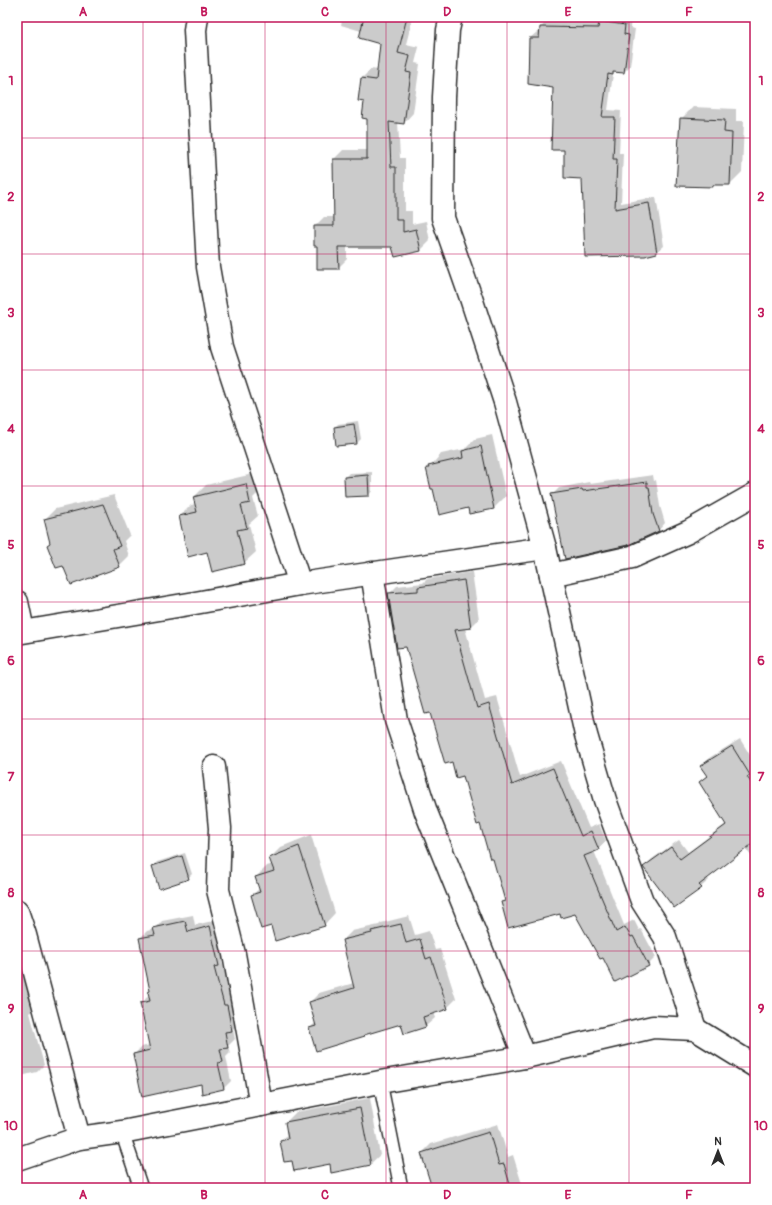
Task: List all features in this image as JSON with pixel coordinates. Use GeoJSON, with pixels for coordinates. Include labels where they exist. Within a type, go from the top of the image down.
{"type":"FeatureCollection","features":[{"type":"Feature","properties":{"kind":"street"},"geometry":{"type":"LineString","coordinates":[[197,17],[195,30],[208,266],[222,347],[300,584]]}},
{"type":"Feature","properties":{"kind":"street"},"geometry":{"type":"LineString","coordinates":[[451,17],[448,30],[444,97],[444,218],[505,402],[545,548],[586,735],[605,800],[642,901],[665,937],[695,1029]]}},
{"type":"Feature","properties":{"kind":"street"},"geometry":{"type":"LineString","coordinates":[[551,575],[632,557],[688,532],[755,494]]}},
{"type":"Feature","properties":{"kind":"street"},"geometry":{"type":"LineString","coordinates":[[17,602],[20,632],[300,584],[545,548]]}},
{"type":"Feature","properties":{"kind":"street"},"geometry":{"type":"LineString","coordinates":[[372,573],[396,720],[426,812],[525,1057]]}},
{"type":"Feature","properties":{"kind":"street"},"geometry":{"type":"LineString","coordinates":[[214,767],[220,828],[218,890],[234,954],[261,1105]]}},
{"type":"Feature","properties":{"kind":"street"},"geometry":{"type":"LineString","coordinates":[[17,911],[25,935],[79,1138]]}},
{"type":"Feature","properties":{"kind":"street"},"geometry":{"type":"LineString","coordinates":[[17,1159],[79,1138],[122,1132],[380,1082],[525,1057],[653,1027],[695,1029],[755,1066]]}},
{"type":"Feature","properties":{"kind":"lane"},"geometry":{"type":"LineString","coordinates":[[380,1082],[401,1188]]}},
{"type":"Feature","properties":{"kind":"lane"},"geometry":{"type":"LineString","coordinates":[[122,1132],[141,1188]]}},
{"type":"Feature","properties":{"kind":"building"},"geometry":{"type":"Polygon","coordinates":[[[364,17],[407,17],[398,53],[410,56],[406,72],[411,73],[404,124],[389,122],[391,167],[396,167],[396,220],[403,220],[403,232],[416,229],[421,251],[395,257],[392,247],[338,247],[339,269],[317,269],[317,246],[314,246],[314,226],[334,226],[333,159],[367,159],[367,119],[362,118],[364,102],[358,101],[361,78],[376,80],[380,44],[359,38],[364,17]]]}},
{"type":"Feature","properties":{"kind":"building"},"geometry":{"type":"Polygon","coordinates":[[[599,21],[625,25],[624,34],[629,35],[624,73],[613,72],[613,75],[608,74],[602,117],[615,117],[613,159],[617,159],[615,209],[649,203],[657,253],[645,256],[585,257],[582,179],[564,178],[564,150],[551,150],[553,88],[528,84],[529,38],[539,38],[540,27],[598,28],[599,21]]]}},
{"type":"Feature","properties":{"kind":"building"},"geometry":{"type":"Polygon","coordinates":[[[680,118],[725,120],[724,132],[732,133],[730,185],[713,185],[713,187],[676,186],[680,118]]]}},
{"type":"Feature","properties":{"kind":"building"},"geometry":{"type":"Polygon","coordinates":[[[354,424],[357,444],[336,446],[334,427],[354,424]]]}},
{"type":"Feature","properties":{"kind":"building"},"geometry":{"type":"Polygon","coordinates":[[[481,446],[494,509],[469,514],[468,508],[439,515],[426,468],[429,468],[428,466],[463,458],[462,451],[481,446]]]}},
{"type":"Feature","properties":{"kind":"building"},"geometry":{"type":"Polygon","coordinates":[[[368,475],[369,496],[345,497],[344,477],[368,475]]]}},
{"type":"Feature","properties":{"kind":"building"},"geometry":{"type":"Polygon","coordinates":[[[647,482],[653,514],[659,531],[628,545],[565,559],[551,494],[647,482]]]}},
{"type":"Feature","properties":{"kind":"building"},"geometry":{"type":"Polygon","coordinates":[[[246,484],[250,503],[241,505],[247,528],[237,530],[245,564],[212,572],[207,552],[188,557],[179,516],[197,512],[193,497],[246,484]]]}},
{"type":"Feature","properties":{"kind":"building"},"geometry":{"type":"Polygon","coordinates":[[[103,504],[120,546],[113,549],[120,567],[71,585],[63,566],[56,568],[47,545],[50,543],[44,519],[103,504]]]}},
{"type":"Feature","properties":{"kind":"building"},"geometry":{"type":"Polygon","coordinates":[[[464,580],[471,628],[455,630],[477,708],[489,704],[512,785],[553,768],[581,836],[591,831],[599,850],[584,856],[616,932],[625,927],[631,937],[633,936],[649,966],[615,982],[603,958],[600,959],[575,914],[561,918],[560,914],[508,928],[501,902],[505,901],[493,859],[490,859],[480,824],[477,825],[463,776],[456,778],[452,762],[445,764],[430,713],[425,714],[406,647],[397,648],[388,593],[418,591],[418,587],[464,580]]]}},
{"type":"Feature","properties":{"kind":"building"},"geometry":{"type":"Polygon","coordinates":[[[732,746],[750,775],[747,777],[755,788],[755,842],[699,885],[702,888],[674,908],[643,867],[671,847],[680,859],[726,825],[699,782],[707,776],[700,766],[732,746]]]}},
{"type":"Feature","properties":{"kind":"building"},"geometry":{"type":"Polygon","coordinates":[[[299,846],[325,926],[275,941],[271,926],[261,929],[251,895],[260,892],[255,877],[274,871],[269,858],[299,846]]]}},
{"type":"Feature","properties":{"kind":"building"},"geometry":{"type":"Polygon","coordinates":[[[182,856],[189,879],[159,889],[152,866],[182,856]]]}},
{"type":"Feature","properties":{"kind":"building"},"geometry":{"type":"Polygon","coordinates":[[[185,921],[188,932],[210,926],[219,966],[214,967],[224,1005],[227,1005],[232,1031],[225,1032],[228,1048],[220,1049],[223,1062],[218,1063],[224,1089],[202,1094],[201,1084],[142,1097],[133,1054],[150,1050],[140,1003],[150,1001],[148,992],[150,991],[139,938],[155,935],[153,928],[185,921]]]}},
{"type":"Feature","properties":{"kind":"building"},"geometry":{"type":"Polygon","coordinates":[[[401,924],[406,943],[420,939],[426,959],[431,957],[448,1009],[423,1017],[426,1027],[404,1034],[401,1024],[316,1051],[309,1028],[316,1026],[309,1002],[354,988],[342,940],[401,924]]]}},
{"type":"Feature","properties":{"kind":"building"},"geometry":{"type":"Polygon","coordinates":[[[360,1108],[371,1165],[331,1173],[330,1164],[294,1171],[292,1161],[284,1162],[280,1141],[288,1139],[285,1122],[360,1108]]]}},
{"type":"Feature","properties":{"kind":"building"},"geometry":{"type":"Polygon","coordinates":[[[489,1132],[499,1165],[504,1164],[511,1188],[432,1188],[421,1153],[489,1132]]]}}]}
